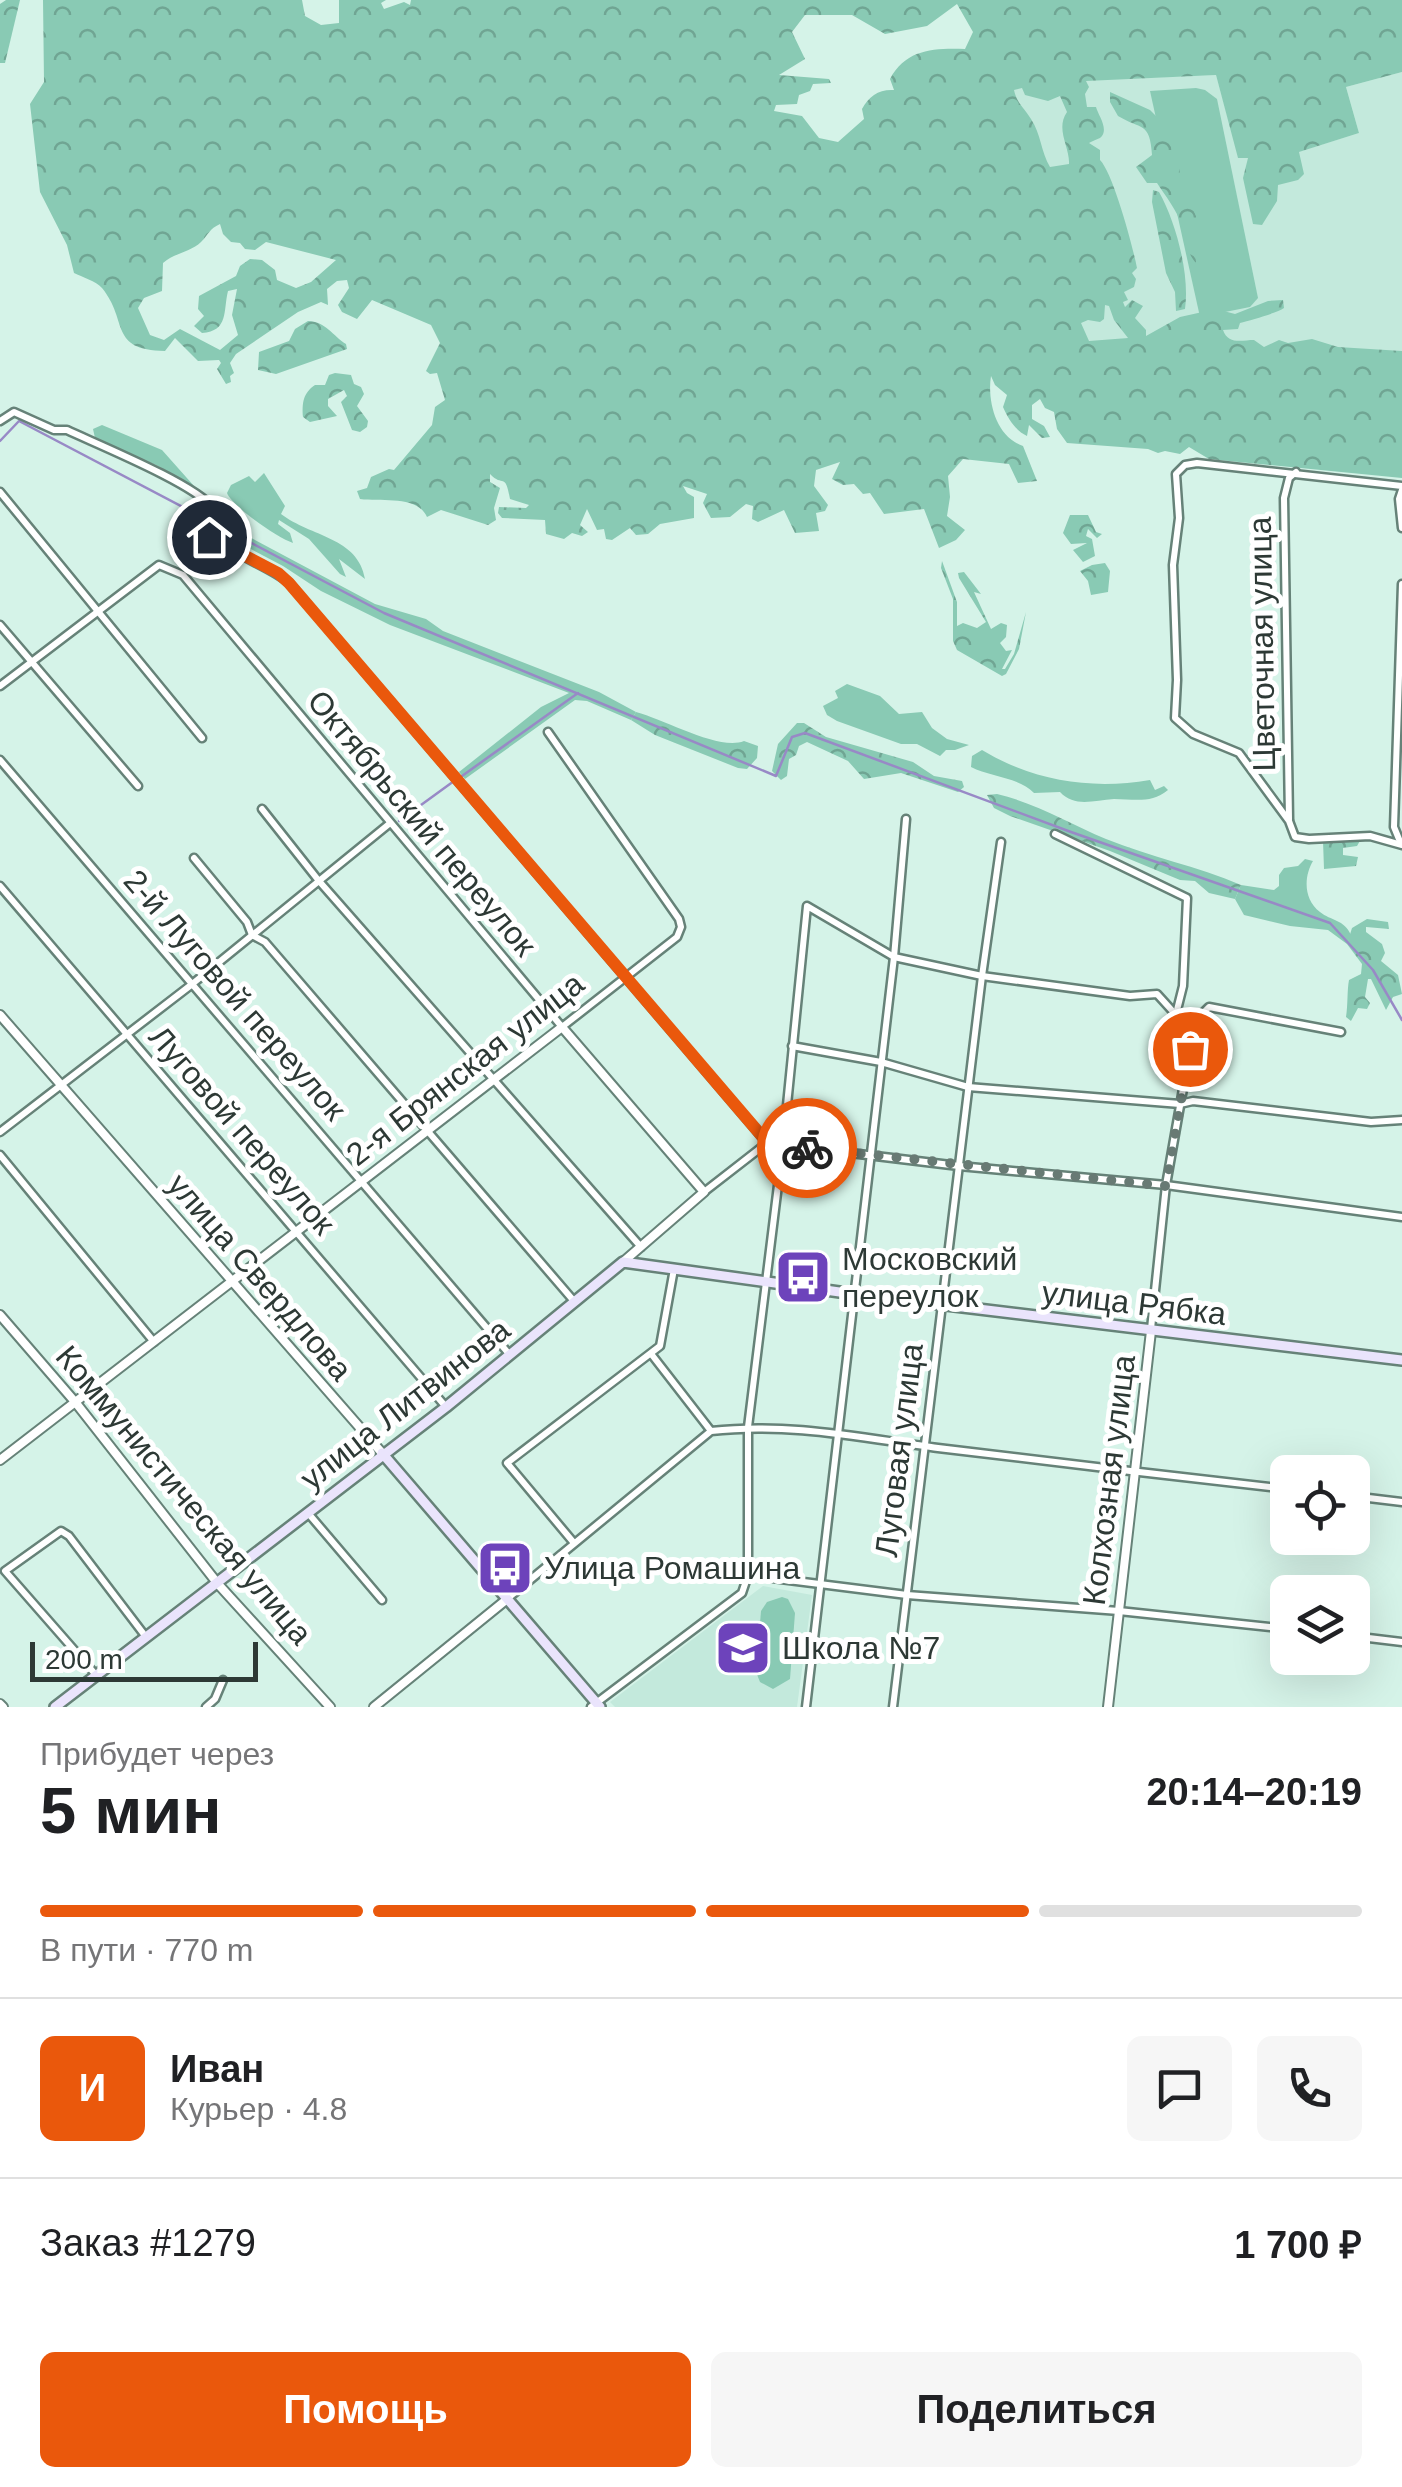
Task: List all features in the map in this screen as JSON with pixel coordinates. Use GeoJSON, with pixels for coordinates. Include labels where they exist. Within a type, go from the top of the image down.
{"type":"FeatureCollection","features":[{"type":"Feature","properties":{"kind":"main road","name":"улица Литвинова"},"geometry":{"type":"LineString","coordinates":[[55,1707],[446,1407],[623,1262]]}},
{"type":"Feature","properties":{"kind":"main road","name":"улица Рябка"},"geometry":{"type":"LineString","coordinates":[[623,1262],[1402,1360]]}},
{"type":"Feature","properties":{"kind":"main road","name":"улица Свердлова"},"geometry":{"type":"LineString","coordinates":[[382,1453],[596,1705]]}},
{"type":"Feature","properties":{"kind":"street"},"geometry":{"type":"LineString","coordinates":[[0,421],[14,412],[54,430],[67,430],[184,487],[213,508]]}},
{"type":"Feature","properties":{"kind":"street"},"geometry":{"type":"LineString","coordinates":[[1402,528],[1402,488],[1198,462],[1186,465],[1176,474],[1178,518],[1172,565],[1177,680],[1173,714],[1186,730],[1239,753],[1300,839],[1370,836],[1402,845]]}},
{"type":"Feature","properties":{"kind":"street","name":"Цветочная улица"},"geometry":{"type":"LineString","coordinates":[[1289,821],[1284,498],[1288,478],[1296,472]]}},
{"type":"Feature","properties":{"kind":"street"},"geometry":{"type":"LineString","coordinates":[[0,492],[202,738]]}},
{"type":"Feature","properties":{"kind":"street"},"geometry":{"type":"LineString","coordinates":[[204,524],[209,537],[278,573],[289,583],[767,1142],[1166,1186],[1402,1217]]}},
{"type":"Feature","properties":{"kind":"street","name":"Октябрьский переулок"},"geometry":{"type":"LineString","coordinates":[[97,610],[159,564],[182,576],[704,1192]]}},
{"type":"Feature","properties":{"kind":"street"},"geometry":{"type":"LineString","coordinates":[[1402,584],[1394,827],[1402,845]]}},
{"type":"Feature","properties":{"kind":"street"},"geometry":{"type":"LineString","coordinates":[[0,686],[97,610]]}},
{"type":"Feature","properties":{"kind":"street"},"geometry":{"type":"LineString","coordinates":[[0,625],[138,786]]}},
{"type":"Feature","properties":{"kind":"street","name":"2-я Брянская улица"},"geometry":{"type":"LineString","coordinates":[[0,1460],[677,936],[682,927],[679,919],[548,732]]}},
{"type":"Feature","properties":{"kind":"street","name":"2-й Луговой переулок"},"geometry":{"type":"LineString","coordinates":[[0,760],[510,1355]]}},
{"type":"Feature","properties":{"kind":"street"},"geometry":{"type":"LineString","coordinates":[[262,810],[319,881],[641,1247]]}},
{"type":"Feature","properties":{"kind":"street"},"geometry":{"type":"LineString","coordinates":[[806,1707],[894,957],[906,819]]}},
{"type":"Feature","properties":{"kind":"street"},"geometry":{"type":"LineString","coordinates":[[0,1132],[191,985],[389,824]]}},
{"type":"Feature","properties":{"kind":"street"},"geometry":{"type":"LineString","coordinates":[[1055,834],[1186,898],[1183,986],[1177,1016]]}},
{"type":"Feature","properties":{"kind":"street","name":"Луговая улица"},"geometry":{"type":"LineString","coordinates":[[893,1707],[1001,842]]}},
{"type":"Feature","properties":{"kind":"street"},"geometry":{"type":"LineString","coordinates":[[194,858],[248,922],[252,935],[265,942],[573,1300]]}},
{"type":"Feature","properties":{"kind":"street","name":"Луговой переулок"},"geometry":{"type":"LineString","coordinates":[[0,886],[446,1407]]}},
{"type":"Feature","properties":{"kind":"street"},"geometry":{"type":"LineString","coordinates":[[596,1705],[742,1593],[748,1574],[748,1426],[784,1145],[807,906],[894,957],[982,976],[1130,996],[1158,994],[1177,1016],[1195,1021],[1209,1007],[1341,1032]]}},
{"type":"Feature","properties":{"kind":"street","name":"улица Свердлова"},"geometry":{"type":"LineString","coordinates":[[0,1015],[382,1453]]}},
{"type":"Feature","properties":{"kind":"street","name":"Колхозная улица"},"geometry":{"type":"LineString","coordinates":[[1108,1707],[1166,1186],[1195,1021]]}},
{"type":"Feature","properties":{"kind":"street"},"geometry":{"type":"LineString","coordinates":[[792,1046],[882,1062],[968,1087],[1180,1104],[1193,1101],[1371,1122],[1402,1120]]}},
{"type":"Feature","properties":{"kind":"street","name":"улица Литвинова"},"geometry":{"type":"LineString","coordinates":[[623,1262],[767,1142]]}},
{"type":"Feature","properties":{"kind":"street"},"geometry":{"type":"LineString","coordinates":[[0,1155],[154,1342]]}},
{"type":"Feature","properties":{"kind":"street"},"geometry":{"type":"LineString","coordinates":[[574,1543],[507,1463],[652,1354],[664,1336],[674,1270]]}},
{"type":"Feature","properties":{"kind":"street","name":"Коммунистическая улица"},"geometry":{"type":"LineString","coordinates":[[0,1315],[76,1403],[218,1584],[330,1707]]}},
{"type":"Feature","properties":{"kind":"street"},"geometry":{"type":"LineString","coordinates":[[652,1354],[711,1431]]}},
{"type":"Feature","properties":{"kind":"street"},"geometry":{"type":"LineString","coordinates":[[374,1707],[711,1431],[748,1426],[838,1432],[1270,1487]]}},
{"type":"Feature","properties":{"kind":"street"},"geometry":{"type":"LineString","coordinates":[[1370,1498],[1402,1502]]}},
{"type":"Feature","properties":{"kind":"street"},"geometry":{"type":"LineString","coordinates":[[307,1512],[382,1600]]}},
{"type":"Feature","properties":{"kind":"street"},"geometry":{"type":"LineString","coordinates":[[96,1675],[5,1571],[61,1531],[69,1536],[146,1637]]}},
{"type":"Feature","properties":{"kind":"street"},"geometry":{"type":"LineString","coordinates":[[748,1574],[906,1595],[1270,1627]]}},
{"type":"Feature","properties":{"kind":"street"},"geometry":{"type":"LineString","coordinates":[[1370,1638],[1402,1642]]}},
{"type":"Feature","properties":{"kind":"street"},"geometry":{"type":"LineString","coordinates":[[206,1707],[215,1699],[222,1680]]}},
{"type":"Feature","properties":{"kind":"shaded area"},"geometry":{"type":"Polygon","coordinates":[[[1402,72],[1402,358],[1203,348],[1201,331],[1070,344],[1013,89],[1065,81],[1216,75],[1239,158],[1298,152],[1359,133],[1346,87],[1402,72]]]}},
{"type":"Feature","properties":{"kind":"shaded area","name":"Школа №7"},"geometry":{"type":"Polygon","coordinates":[[[763,1586],[812,1595],[797,1707],[615,1707],[610,1702],[763,1586]]]}},
{"type":"Feature","properties":{"kind":"green space"},"geometry":{"type":"Polygon","coordinates":[[[20,0],[5,63],[0,63],[0,4],[20,0]]]}},
{"type":"Feature","properties":{"kind":"green space"},"geometry":{"type":"Polygon","coordinates":[[[43,0],[302,0],[305,16],[321,25],[339,23],[339,0],[386,0],[381,3],[384,9],[404,2],[410,5],[411,0],[1402,0],[1402,72],[1346,87],[1359,133],[1299,152],[1304,174],[1298,180],[1278,185],[1277,201],[1262,225],[1253,224],[1243,178],[1248,158],[1238,158],[1216,75],[1086,81],[1089,87],[1085,94],[1087,107],[1096,107],[1104,127],[1103,135],[1089,143],[1100,150],[1137,268],[1132,273],[1136,279],[1134,287],[1124,292],[1128,300],[1123,302],[1125,307],[1132,300],[1143,306],[1135,318],[1146,330],[1146,336],[1180,317],[1216,309],[1235,314],[1268,301],[1283,300],[1284,308],[1240,323],[1238,329],[1223,330],[1225,335],[1236,341],[1254,340],[1264,347],[1279,340],[1288,343],[1312,339],[1338,347],[1402,351],[1402,478],[1209,459],[1189,447],[1180,454],[1067,443],[1057,429],[1054,412],[1045,408],[1040,399],[1032,405],[1032,419],[1044,426],[1050,437],[1042,438],[1029,425],[1027,436],[1010,420],[1003,407],[1007,395],[991,376],[995,417],[1006,435],[1023,446],[1037,481],[1018,483],[1009,464],[963,459],[948,476],[947,516],[965,530],[956,540],[939,548],[924,509],[884,514],[870,493],[863,494],[854,484],[843,485],[832,479],[840,462],[816,470],[814,486],[828,505],[825,511],[816,513],[819,531],[795,533],[784,510],[758,522],[752,519],[753,506],[746,504],[730,517],[711,518],[703,503],[707,494],[683,486],[694,497],[694,518],[660,524],[648,534],[636,535],[630,528],[612,540],[606,539],[604,529],[597,530],[587,509],[580,525],[588,532],[582,536],[572,533],[564,539],[546,534],[545,520],[502,518],[499,507],[529,505],[510,499],[505,482],[490,474],[490,482],[500,488],[494,508],[496,520],[488,525],[441,510],[427,517],[407,502],[360,499],[357,491],[367,488],[371,477],[394,470],[432,425],[435,407],[445,400],[437,373],[426,371],[440,343],[431,325],[372,300],[357,319],[342,312],[338,305],[349,288],[347,280],[337,281],[327,289],[328,305],[321,302],[298,312],[236,354],[230,363],[234,373],[231,382],[226,384],[217,369],[219,360],[198,361],[175,338],[165,351],[135,345],[122,332],[102,288],[74,273],[67,245],[40,192],[30,104],[44,82],[43,0]],[[957,4],[927,26],[885,34],[852,15],[805,15],[792,32],[805,59],[779,75],[829,79],[831,83],[813,84],[810,91],[799,95],[797,104],[776,105],[774,111],[802,116],[819,138],[838,142],[864,119],[862,109],[871,97],[894,90],[890,79],[904,62],[922,52],[965,49],[973,32],[957,4]],[[1022,88],[1014,90],[1034,125],[1050,167],[1069,164],[1062,125],[1067,112],[1060,96],[1048,101],[1025,95],[1022,88]],[[220,224],[197,245],[163,263],[162,291],[144,298],[138,308],[150,335],[164,340],[180,329],[220,350],[238,335],[232,315],[237,289],[228,291],[221,324],[202,333],[194,326],[204,316],[198,309],[199,296],[236,276],[240,266],[250,259],[262,260],[275,270],[277,280],[296,288],[311,282],[336,260],[266,242],[255,250],[245,249],[223,234],[220,224]],[[1105,305],[1104,319],[1081,323],[1089,341],[1128,338],[1105,305]]]}},
{"type":"Feature","properties":{"kind":"green space"},"geometry":{"type":"Polygon","coordinates":[[[1196,88],[1217,99],[1258,298],[1250,307],[1200,317],[1150,91],[1196,88]]]}},
{"type":"Feature","properties":{"kind":"green space"},"geometry":{"type":"Polygon","coordinates":[[[1110,92],[1150,110],[1168,128],[1183,189],[1196,216],[1196,263],[1171,203],[1157,183],[1147,183],[1136,167],[1152,155],[1146,131],[1118,116],[1110,102],[1110,92]]]}},
{"type":"Feature","properties":{"kind":"green space"},"geometry":{"type":"Polygon","coordinates":[[[1153,190],[1159,192],[1176,233],[1185,281],[1185,309],[1176,311],[1175,292],[1166,273],[1152,202],[1153,190]]]}},
{"type":"Feature","properties":{"kind":"green space"},"geometry":{"type":"Polygon","coordinates":[[[308,321],[324,326],[347,349],[276,374],[258,370],[259,352],[289,341],[295,329],[308,321]]]}},
{"type":"Feature","properties":{"kind":"green space"},"geometry":{"type":"Polygon","coordinates":[[[329,375],[351,375],[364,394],[357,406],[368,421],[360,432],[352,430],[341,402],[347,396],[344,390],[328,399],[328,406],[337,416],[310,422],[303,417],[308,391],[315,385],[325,385],[329,375]]]}},
{"type":"Feature","properties":{"kind":"green space"},"geometry":{"type":"Polygon","coordinates":[[[102,425],[162,450],[194,486],[102,443],[95,438],[93,429],[102,425]]]}},
{"type":"Feature","properties":{"kind":"green space"},"geometry":{"type":"Polygon","coordinates":[[[264,473],[285,506],[281,514],[343,546],[361,565],[365,579],[339,559],[346,577],[340,574],[309,539],[279,520],[293,543],[237,506],[227,493],[231,485],[249,476],[255,482],[264,473]]]}},
{"type":"Feature","properties":{"kind":"green space"},"geometry":{"type":"Polygon","coordinates":[[[1070,515],[1088,515],[1096,532],[1102,534],[1097,538],[1088,529],[1086,536],[1092,539],[1095,556],[1083,562],[1073,550],[1087,543],[1071,544],[1063,533],[1070,515]]]}},
{"type":"Feature","properties":{"kind":"green space"},"geometry":{"type":"Polygon","coordinates":[[[210,516],[375,604],[426,619],[443,631],[599,692],[636,712],[631,720],[587,701],[575,700],[465,779],[459,772],[541,707],[569,693],[390,625],[321,591],[211,528],[210,516]]]}},
{"type":"Feature","properties":{"kind":"green space"},"geometry":{"type":"Polygon","coordinates":[[[942,561],[957,602],[957,626],[963,623],[977,628],[986,622],[959,578],[958,573],[964,572],[981,594],[974,592],[991,629],[1001,623],[1007,625],[1006,637],[1000,643],[1006,651],[1012,650],[1002,669],[1014,654],[1026,612],[1019,649],[1006,674],[1002,676],[957,650],[953,641],[953,599],[942,561]]]}},
{"type":"Feature","properties":{"kind":"green space"},"geometry":{"type":"Polygon","coordinates":[[[1105,563],[1110,571],[1108,592],[1091,595],[1088,581],[1080,571],[1105,563]]]}},
{"type":"Feature","properties":{"kind":"green space"},"geometry":{"type":"Polygon","coordinates":[[[847,684],[880,696],[899,714],[922,712],[932,728],[947,739],[969,745],[946,750],[940,756],[917,744],[901,744],[837,721],[827,715],[823,706],[838,698],[835,691],[847,684]]]}},
{"type":"Feature","properties":{"kind":"green space"},"geometry":{"type":"Polygon","coordinates":[[[636,712],[721,742],[744,741],[758,746],[757,758],[747,769],[738,768],[655,735],[631,720],[636,712]]]}},
{"type":"Feature","properties":{"kind":"green space"},"geometry":{"type":"Polygon","coordinates":[[[797,723],[804,723],[826,737],[913,762],[934,776],[962,781],[964,787],[958,792],[901,773],[864,779],[848,761],[807,742],[789,759],[787,776],[781,780],[772,771],[778,744],[797,723]]]}},
{"type":"Feature","properties":{"kind":"green space"},"geometry":{"type":"Polygon","coordinates":[[[982,750],[1042,776],[1106,784],[1150,780],[1155,790],[1164,786],[1168,790],[1149,799],[1085,802],[1060,792],[1034,793],[1021,784],[971,767],[972,756],[982,750]]]}},
{"type":"Feature","properties":{"kind":"green space"},"geometry":{"type":"Polygon","coordinates":[[[997,794],[1123,845],[1241,885],[1235,899],[1209,893],[1195,881],[1180,880],[1010,816],[994,808],[987,795],[997,794]]]}},
{"type":"Feature","properties":{"kind":"green space"},"geometry":{"type":"Polygon","coordinates":[[[1361,839],[1357,846],[1343,848],[1343,855],[1358,857],[1356,866],[1324,869],[1323,841],[1361,839]]]}},
{"type":"Feature","properties":{"kind":"green space"},"geometry":{"type":"Polygon","coordinates":[[[1305,859],[1313,861],[1307,880],[1310,901],[1348,930],[1351,935],[1347,944],[1328,930],[1244,915],[1235,899],[1241,885],[1274,890],[1284,868],[1298,866],[1305,859]]]}},
{"type":"Feature","properties":{"kind":"green space"},"geometry":{"type":"Polygon","coordinates":[[[1367,919],[1388,922],[1389,929],[1366,927],[1366,932],[1382,944],[1385,953],[1381,961],[1398,975],[1402,994],[1393,997],[1386,1010],[1368,979],[1365,997],[1370,1003],[1367,1009],[1358,1008],[1351,1021],[1346,1017],[1349,980],[1361,974],[1362,964],[1347,944],[1352,928],[1367,919]]]}},
{"type":"Feature","properties":{"kind":"green space"},"geometry":{"type":"Polygon","coordinates":[[[788,1599],[795,1613],[790,1679],[773,1689],[760,1682],[756,1672],[761,1611],[767,1602],[788,1599]]]}},
{"type":"Feature","properties":{"kind":"waterway"},"geometry":{"type":"LineString","coordinates":[[0,441],[19,421],[198,515]]}},
{"type":"Feature","properties":{"kind":"waterway"},"geometry":{"type":"LineString","coordinates":[[208,520],[384,613],[776,776],[792,737],[805,733],[1330,923],[1373,970],[1402,1020]]}},
{"type":"Feature","properties":{"kind":"waterway"},"geometry":{"type":"LineString","coordinates":[[462,776],[578,693]]}},
{"type":"Feature","properties":{"kind":"waterway"},"geometry":{"type":"LineString","coordinates":[[399,821],[454,781]]}},
{"type":"Feature","properties":{"kind":"way so far"},"geometry":{"type":"LineString","coordinates":[[807,1148],[1166,1186],[1190,1049]]}},
{"type":"Feature","properties":{"kind":"place","name":"Московский переулок"},"geometry":{"type":"Point","coordinates":[803,1277]}},
{"type":"Feature","properties":{"kind":"place","name":"Улица Ромашина"},"geometry":{"type":"Point","coordinates":[505,1568]}},
{"type":"Feature","properties":{"kind":"place","name":"Школа №7"},"geometry":{"type":"Point","coordinates":[743,1648]}},
{"type":"Feature","properties":{"kind":"route"},"geometry":{"type":"LineString","coordinates":[[209,537],[278,573],[289,583],[767,1142],[807,1148]]}}]}
